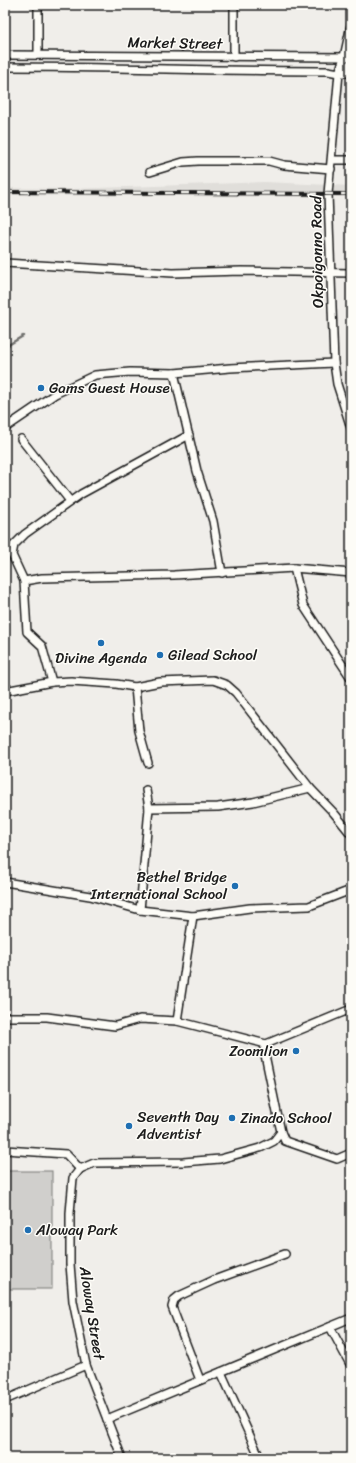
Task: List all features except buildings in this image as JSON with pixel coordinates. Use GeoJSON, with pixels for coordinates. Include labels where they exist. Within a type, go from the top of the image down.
{"type":"FeatureCollection","features":[{"type":"Feature","properties":{"kind":"street"},"geometry":{"type":"LineString","coordinates":[[38,5],[38,55]]}},
{"type":"Feature","properties":{"kind":"street"},"geometry":{"type":"LineString","coordinates":[[234,5],[234,56]]}},
{"type":"Feature","properties":{"kind":"street","name":"Okpoigonno Road"},"geometry":{"type":"LineString","coordinates":[[351,25],[348,57],[339,73],[328,194],[334,363],[337,384],[351,428]]}},
{"type":"Feature","properties":{"kind":"street","name":"Market Street"},"geometry":{"type":"LineString","coordinates":[[5,55],[348,57]]}},
{"type":"Feature","properties":{"kind":"street"},"geometry":{"type":"LineString","coordinates":[[339,73],[351,62]]}},
{"type":"Feature","properties":{"kind":"street","name":"Market Street"},"geometry":{"type":"LineString","coordinates":[[5,67],[118,67],[236,71],[328,71],[351,73]]}},
{"type":"Feature","properties":{"kind":"street"},"geometry":{"type":"LineString","coordinates":[[332,160],[351,160]]}},
{"type":"Feature","properties":{"kind":"street"},"geometry":{"type":"LineString","coordinates":[[150,172],[183,162],[198,161],[269,161],[284,165],[331,169]]}},
{"type":"Feature","properties":{"kind":"street"},"geometry":{"type":"LineString","coordinates":[[5,262],[173,273],[241,271],[351,273]]}},
{"type":"Feature","properties":{"kind":"street"},"geometry":{"type":"LineString","coordinates":[[5,428],[55,394],[95,375],[130,372],[174,373],[230,368],[334,363]]}},
{"type":"Feature","properties":{"kind":"street"},"geometry":{"type":"LineString","coordinates":[[174,373],[197,471],[213,521],[222,573]]}},
{"type":"Feature","properties":{"kind":"street"},"geometry":{"type":"LineString","coordinates":[[52,682],[42,646],[27,632],[24,581],[12,555],[14,545],[25,534],[80,494],[189,436]]}},
{"type":"Feature","properties":{"kind":"street"},"geometry":{"type":"LineString","coordinates":[[21,439],[70,501]]}},
{"type":"Feature","properties":{"kind":"street"},"geometry":{"type":"LineString","coordinates":[[24,581],[42,578],[174,575],[294,568],[351,573]]}},
{"type":"Feature","properties":{"kind":"street"},"geometry":{"type":"LineString","coordinates":[[294,568],[303,605],[351,678]]}},
{"type":"Feature","properties":{"kind":"street"},"geometry":{"type":"LineString","coordinates":[[5,691],[52,682],[71,681],[116,684],[135,688],[160,682],[213,680],[227,685],[236,693],[310,788],[334,813],[351,834]]}},
{"type":"Feature","properties":{"kind":"street"},"geometry":{"type":"LineString","coordinates":[[135,688],[139,731],[148,763]]}},
{"type":"Feature","properties":{"kind":"street"},"geometry":{"type":"LineString","coordinates":[[149,808],[218,807],[253,802],[310,788]]}},
{"type":"Feature","properties":{"kind":"street"},"geometry":{"type":"LineString","coordinates":[[140,910],[149,808],[146,790]]}},
{"type":"Feature","properties":{"kind":"street"},"geometry":{"type":"LineString","coordinates":[[5,882],[90,896],[140,910],[193,916],[250,908],[309,906],[351,890]]}},
{"type":"Feature","properties":{"kind":"street"},"geometry":{"type":"LineString","coordinates":[[177,1021],[193,916]]}},
{"type":"Feature","properties":{"kind":"street"},"geometry":{"type":"LineString","coordinates":[[5,1017],[47,1017],[115,1026],[140,1019],[177,1021],[266,1044],[351,1009]]}},
{"type":"Feature","properties":{"kind":"street"},"geometry":{"type":"LineString","coordinates":[[266,1044],[264,1050],[281,1132],[285,1140],[327,1157],[337,1159],[351,1153]]}},
{"type":"Feature","properties":{"kind":"street"},"geometry":{"type":"LineString","coordinates":[[5,1150],[66,1154],[80,1169],[94,1163],[183,1162],[220,1158],[260,1148],[274,1140],[281,1132]]}},
{"type":"Feature","properties":{"kind":"street","name":"Aloway Street"},"geometry":{"type":"LineString","coordinates":[[80,1169],[74,1178],[70,1213],[70,1264],[73,1301],[86,1365],[122,1458]]}},
{"type":"Feature","properties":{"kind":"street"},"geometry":{"type":"LineString","coordinates":[[200,1380],[172,1306],[174,1300],[179,1296],[214,1280],[285,1254]]}},
{"type":"Feature","properties":{"kind":"street"},"geometry":{"type":"LineString","coordinates":[[107,1419],[351,1318]]}},
{"type":"Feature","properties":{"kind":"street"},"geometry":{"type":"LineString","coordinates":[[330,1327],[351,1366]]}},
{"type":"Feature","properties":{"kind":"street"},"geometry":{"type":"LineString","coordinates":[[5,1400],[86,1365]]}},
{"type":"Feature","properties":{"kind":"street"},"geometry":{"type":"LineString","coordinates":[[221,1372],[260,1458]]}},
{"type":"Feature","properties":{"kind":"shaded area"},"geometry":{"type":"Polygon","coordinates":[[[265,182],[351,186],[351,197],[5,195],[5,188],[70,189],[265,182]]]}},
{"type":"Feature","properties":{"kind":"shaded area","name":"Aloway Park"},"geometry":{"type":"Polygon","coordinates":[[[5,1171],[52,1171],[52,1289],[5,1289],[5,1171]]]}},
{"type":"Feature","properties":{"kind":"waterway"},"geometry":{"type":"LineString","coordinates":[[5,347],[23,336]]}},
{"type":"Feature","properties":{"kind":"railway"},"geometry":{"type":"LineString","coordinates":[[5,192],[351,194]]}},
{"type":"Feature","properties":{"kind":"place","name":"Gams Guest House"},"geometry":{"type":"Point","coordinates":[41,388]}},
{"type":"Feature","properties":{"kind":"place","name":"Divine Agenda"},"geometry":{"type":"Point","coordinates":[101,643]}},
{"type":"Feature","properties":{"kind":"place","name":"Gilead School"},"geometry":{"type":"Point","coordinates":[160,655]}},
{"type":"Feature","properties":{"kind":"place","name":"Bethel Bridge International School"},"geometry":{"type":"Point","coordinates":[235,886]}},
{"type":"Feature","properties":{"kind":"place","name":"Zoomlion"},"geometry":{"type":"Point","coordinates":[296,1051]}},
{"type":"Feature","properties":{"kind":"place","name":"Zinado School"},"geometry":{"type":"Point","coordinates":[232,1118]}},
{"type":"Feature","properties":{"kind":"place","name":"Seventh Day Adventist"},"geometry":{"type":"Point","coordinates":[129,1126]}},
{"type":"Feature","properties":{"kind":"place","name":"Aloway Park"},"geometry":{"type":"Point","coordinates":[28,1230]}}]}
